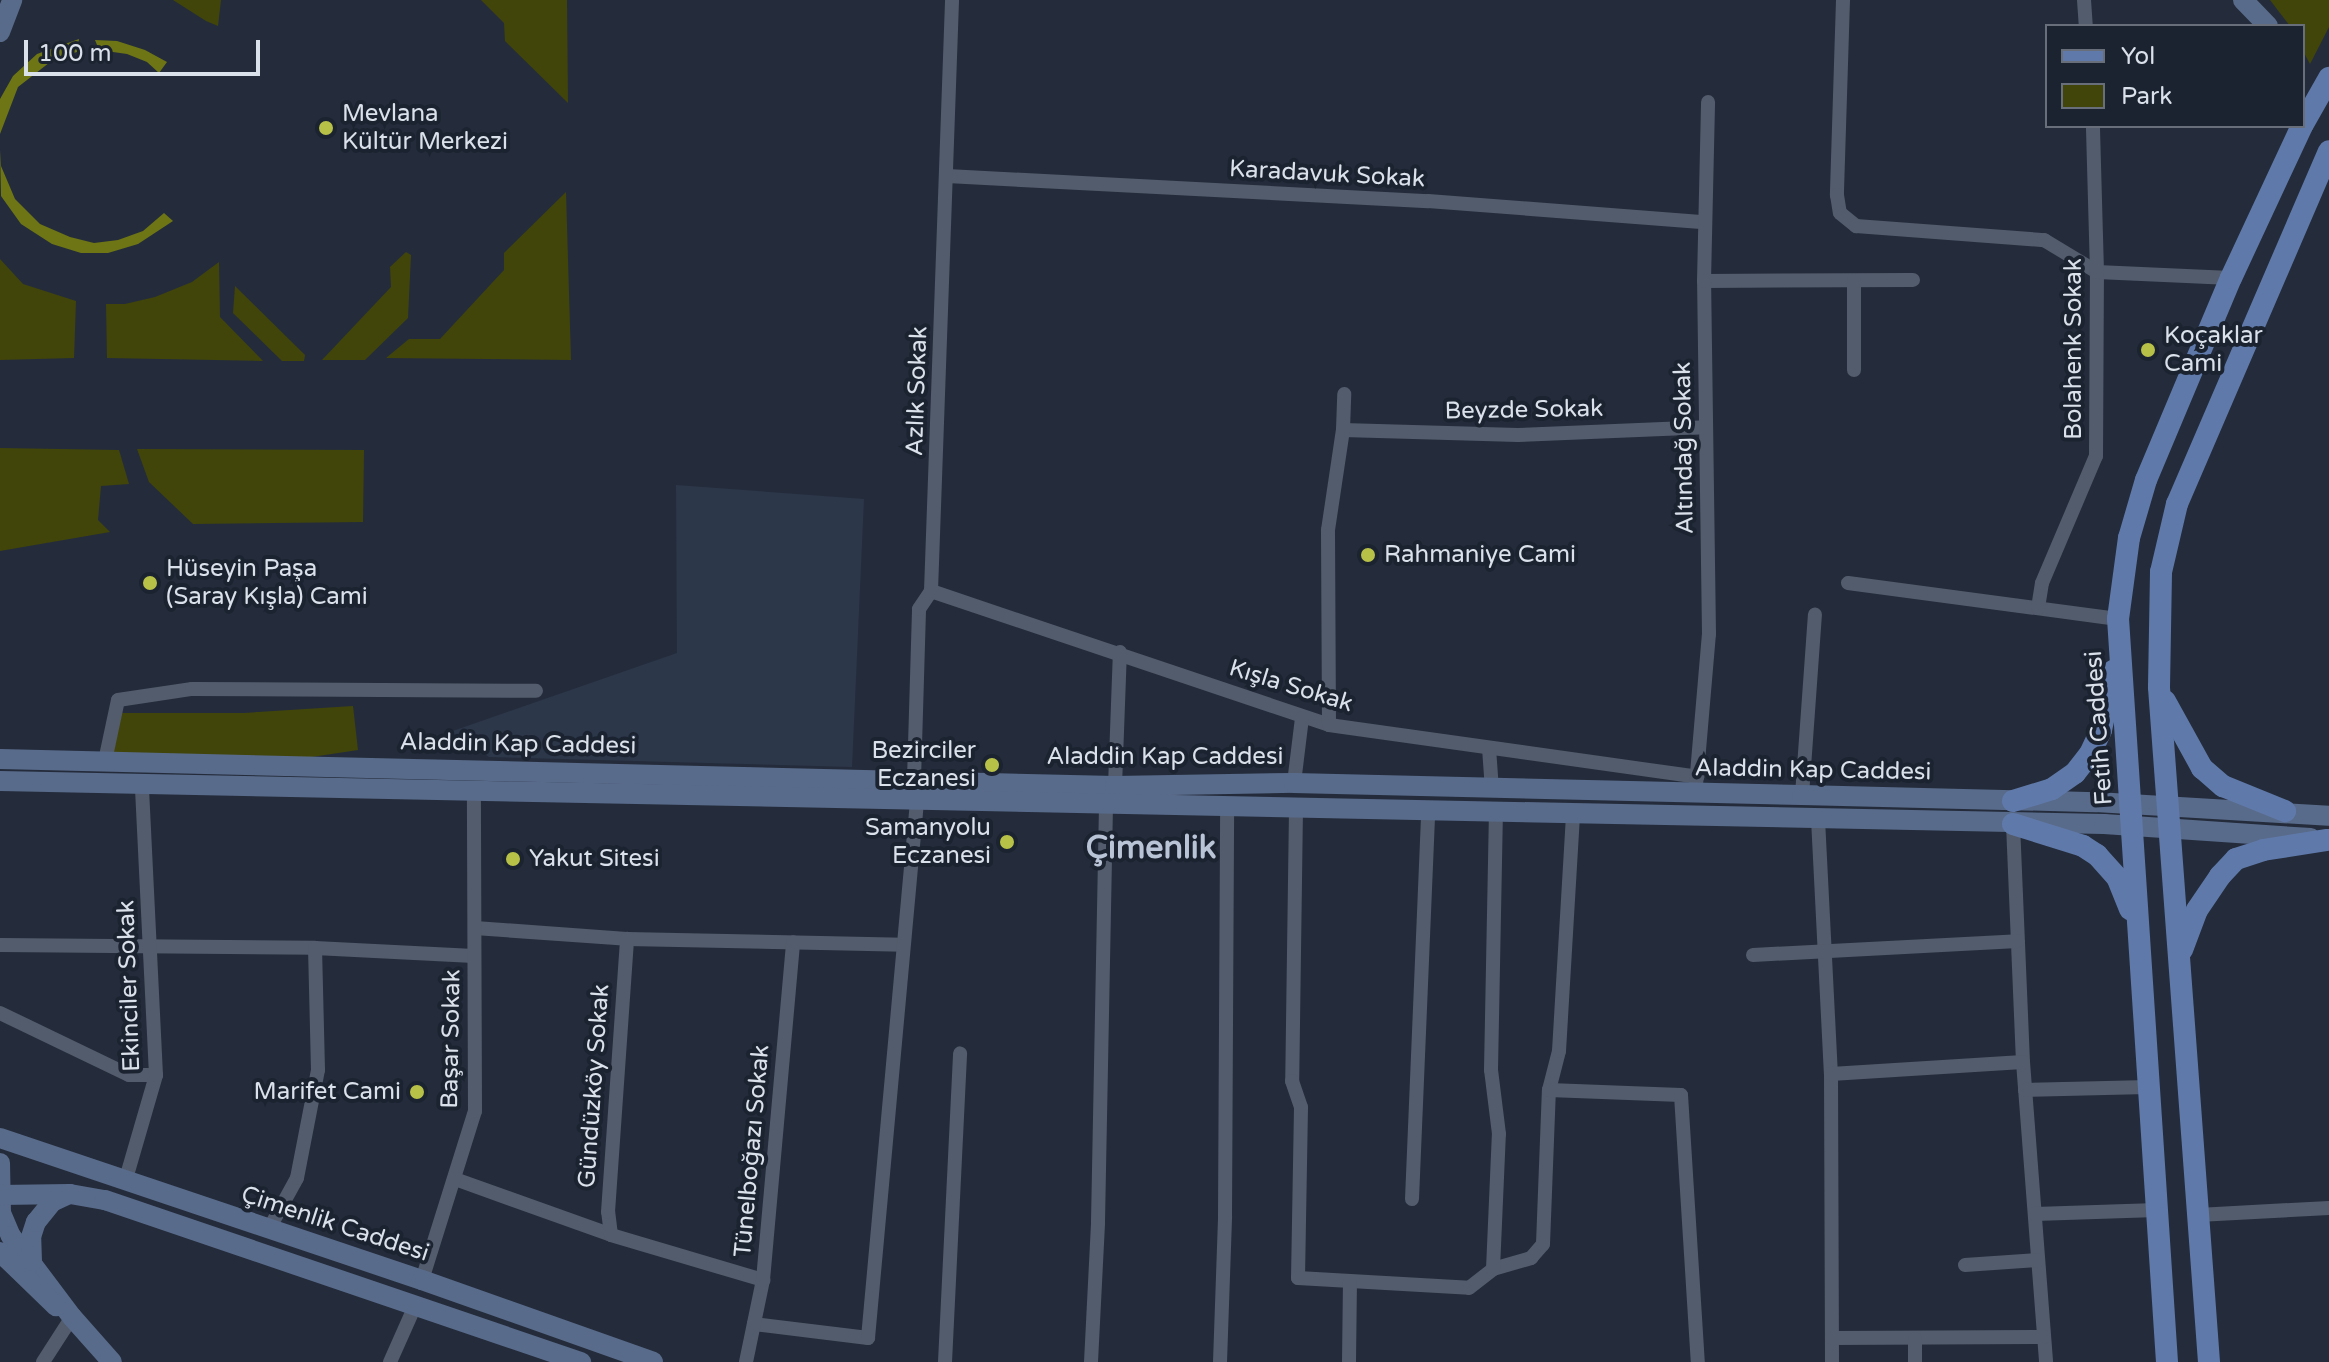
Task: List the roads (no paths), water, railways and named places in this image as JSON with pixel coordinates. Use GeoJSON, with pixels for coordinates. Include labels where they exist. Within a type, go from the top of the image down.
{"type":"FeatureCollection","features":[{"type":"Feature","properties":{"kind":"main road","name":"Fetih Caddesi"},"geometry":{"type":"LineString","coordinates":[[2305,117],[2329,78]]}},
{"type":"Feature","properties":{"kind":"main road","name":"Fetih Caddesi"},"geometry":{"type":"LineString","coordinates":[[2167,1362],[2118,619],[2129,538],[2146,480],[2298,129]]}},
{"type":"Feature","properties":{"kind":"main road"},"geometry":{"type":"LineString","coordinates":[[2209,1362],[2159,687],[2161,572],[2177,504],[2329,151]]}},
{"type":"Feature","properties":{"kind":"main road"},"geometry":{"type":"LineString","coordinates":[[2013,801],[2052,789],[2075,773],[2090,754],[2101,730],[2120,645]]}},
{"type":"Feature","properties":{"kind":"main road"},"geometry":{"type":"LineString","coordinates":[[2159,687],[2179,731],[2202,768],[2223,786],[2285,811]]}},
{"type":"Feature","properties":{"kind":"main road"},"geometry":{"type":"LineString","coordinates":[[2013,824],[2083,846],[2097,855],[2117,877],[2138,935]]}},
{"type":"Feature","properties":{"kind":"main road"},"geometry":{"type":"LineString","coordinates":[[2179,958],[2197,910],[2236,859],[2263,850],[2328,840]]}},
{"type":"Feature","properties":{"kind":"street"},"geometry":{"type":"LineString","coordinates":[[0,32],[12,0]]}},
{"type":"Feature","properties":{"kind":"street","name":"Azlık Sokak"},"geometry":{"type":"LineString","coordinates":[[914,779],[919,609],[931,591],[952,0]]}},
{"type":"Feature","properties":{"kind":"street"},"geometry":{"type":"LineString","coordinates":[[1843,0],[1840,213],[1856,226],[2044,240],[2097,272],[2231,278]]}},
{"type":"Feature","properties":{"kind":"street"},"geometry":{"type":"LineString","coordinates":[[2084,0],[2086,24]]}},
{"type":"Feature","properties":{"kind":"street"},"geometry":{"type":"LineString","coordinates":[[2243,0],[2266,24]]}},
{"type":"Feature","properties":{"kind":"street","name":"Altındağ Sokak"},"geometry":{"type":"LineString","coordinates":[[1696,785],[1709,634],[1704,281],[1708,102]]}},
{"type":"Feature","properties":{"kind":"street","name":"Bolahenk Sokak"},"geometry":{"type":"LineString","coordinates":[[2038,608],[2042,583],[2096,456],[2097,272],[2093,128]]}},
{"type":"Feature","properties":{"kind":"street","name":"Karadavuk Sokak"},"geometry":{"type":"LineString","coordinates":[[947,176],[1413,200],[1704,222]]}},
{"type":"Feature","properties":{"kind":"street"},"geometry":{"type":"LineString","coordinates":[[1704,281],[1913,280]]}},
{"type":"Feature","properties":{"kind":"street"},"geometry":{"type":"LineString","coordinates":[[1854,281],[1854,370]]}},
{"type":"Feature","properties":{"kind":"street"},"geometry":{"type":"LineString","coordinates":[[1329,725],[1328,530],[1343,430],[1344,394]]}},
{"type":"Feature","properties":{"kind":"street","name":"Beyzde Sokak"},"geometry":{"type":"LineString","coordinates":[[1343,430],[1518,435],[1705,427]]}},
{"type":"Feature","properties":{"kind":"street"},"geometry":{"type":"LineString","coordinates":[[1848,583],[2118,619]]}},
{"type":"Feature","properties":{"kind":"street","name":"Kışla Sokak"},"geometry":{"type":"LineString","coordinates":[[931,591],[1120,652],[1329,725],[1489,748],[1696,785]]}},
{"type":"Feature","properties":{"kind":"street"},"geometry":{"type":"LineString","coordinates":[[1802,795],[1815,614]]}},
{"type":"Feature","properties":{"kind":"street"},"geometry":{"type":"LineString","coordinates":[[1115,786],[1120,652]]}},
{"type":"Feature","properties":{"kind":"street"},"geometry":{"type":"LineString","coordinates":[[105,761],[118,700],[192,689],[536,691]]}},
{"type":"Feature","properties":{"kind":"street"},"geometry":{"type":"LineString","coordinates":[[1294,783],[1302,718]]}},
{"type":"Feature","properties":{"kind":"street"},"geometry":{"type":"LineString","coordinates":[[1489,748],[1492,790]]}},
{"type":"Feature","properties":{"kind":"street","name":"Aladdin Kap Caddesi"},"geometry":{"type":"LineString","coordinates":[[0,759],[477,768],[1115,786],[1294,783],[1492,790],[1696,785],[1802,795],[2013,801],[2168,817],[2328,840]]}},
{"type":"Feature","properties":{"kind":"street"},"geometry":{"type":"LineString","coordinates":[[474,791],[477,768]]}},
{"type":"Feature","properties":{"kind":"street","name":"Aladdin Kap Caddesi"},"geometry":{"type":"LineString","coordinates":[[0,781],[2013,824],[2131,815]]}},
{"type":"Feature","properties":{"kind":"street","name":"Ekinciler Sokak"},"geometry":{"type":"LineString","coordinates":[[125,1182],[156,1075],[142,784]]}},
{"type":"Feature","properties":{"kind":"street","name":"Başar Sokak"},"geometry":{"type":"LineString","coordinates":[[422,1280],[475,1111],[474,791]]}},
{"type":"Feature","properties":{"kind":"street"},"geometry":{"type":"LineString","coordinates":[[754,1324],[868,1338],[917,802]]}},
{"type":"Feature","properties":{"kind":"street"},"geometry":{"type":"LineString","coordinates":[[1091,1362],[1098,1222],[1106,807]]}},
{"type":"Feature","properties":{"kind":"street"},"geometry":{"type":"LineString","coordinates":[[1220,1362],[1225,1216],[1227,807]]}},
{"type":"Feature","properties":{"kind":"street"},"geometry":{"type":"LineString","coordinates":[[1296,809],[1292,1081],[1301,1107],[1298,1278],[1469,1288],[1493,1269],[1531,1258],[1543,1244],[1549,1090],[1559,1051],[1573,813]]}},
{"type":"Feature","properties":{"kind":"street"},"geometry":{"type":"LineString","coordinates":[[1412,1199],[1428,811]]}},
{"type":"Feature","properties":{"kind":"street","name":"Aladdin Kap Caddesi"},"geometry":{"type":"LineString","coordinates":[[2168,817],[2285,811],[2329,816]]}},
{"type":"Feature","properties":{"kind":"street"},"geometry":{"type":"LineString","coordinates":[[1493,1269],[1499,1134],[1491,1070],[1496,812]]}},
{"type":"Feature","properties":{"kind":"street"},"geometry":{"type":"LineString","coordinates":[[1818,819],[1831,1074],[1832,1362]]}},
{"type":"Feature","properties":{"kind":"street"},"geometry":{"type":"LineString","coordinates":[[2013,824],[2023,1062],[2046,1362]]}},
{"type":"Feature","properties":{"kind":"street"},"geometry":{"type":"LineString","coordinates":[[475,928],[627,939],[903,945]]}},
{"type":"Feature","properties":{"kind":"street","name":"Gündüzköy Sokak"},"geometry":{"type":"LineString","coordinates":[[611,1235],[608,1212],[627,939]]}},
{"type":"Feature","properties":{"kind":"street"},"geometry":{"type":"LineString","coordinates":[[1753,955],[2018,941]]}},
{"type":"Feature","properties":{"kind":"street","name":"Tünelboğazı Sokak"},"geometry":{"type":"LineString","coordinates":[[746,1362],[763,1280],[793,942]]}},
{"type":"Feature","properties":{"kind":"street"},"geometry":{"type":"LineString","coordinates":[[0,945],[315,948],[474,956]]}},
{"type":"Feature","properties":{"kind":"street"},"geometry":{"type":"LineString","coordinates":[[269,1229],[297,1178],[318,1070],[315,948]]}},
{"type":"Feature","properties":{"kind":"street"},"geometry":{"type":"LineString","coordinates":[[0,1013],[129,1075],[156,1075]]}},
{"type":"Feature","properties":{"kind":"street"},"geometry":{"type":"LineString","coordinates":[[945,1362],[960,1053]]}},
{"type":"Feature","properties":{"kind":"street"},"geometry":{"type":"LineString","coordinates":[[1831,1074],[2023,1062]]}},
{"type":"Feature","properties":{"kind":"street"},"geometry":{"type":"LineString","coordinates":[[2025,1090],[2148,1087]]}},
{"type":"Feature","properties":{"kind":"street"},"geometry":{"type":"LineString","coordinates":[[1549,1090],[1681,1095],[1698,1362]]}},
{"type":"Feature","properties":{"kind":"street","name":"Çimenlik Caddesi"},"geometry":{"type":"LineString","coordinates":[[0,1138],[422,1280],[653,1362]]}},
{"type":"Feature","properties":{"kind":"street"},"geometry":{"type":"LineString","coordinates":[[0,1163],[4,1223],[72,1317],[112,1362]]}},
{"type":"Feature","properties":{"kind":"street"},"geometry":{"type":"LineString","coordinates":[[455,1179],[611,1235],[763,1280]]}},
{"type":"Feature","properties":{"kind":"street"},"geometry":{"type":"LineString","coordinates":[[0,1195],[70,1194],[105,1200],[414,1308],[581,1362]]}},
{"type":"Feature","properties":{"kind":"street"},"geometry":{"type":"LineString","coordinates":[[32,1261],[31,1237],[36,1222],[52,1202],[70,1194]]}},
{"type":"Feature","properties":{"kind":"street"},"geometry":{"type":"LineString","coordinates":[[2198,1215],[2329,1208]]}},
{"type":"Feature","properties":{"kind":"street"},"geometry":{"type":"LineString","coordinates":[[2035,1214],[2157,1210]]}},
{"type":"Feature","properties":{"kind":"street"},"geometry":{"type":"LineString","coordinates":[[0,1252],[31,1285],[72,1317]]}},
{"type":"Feature","properties":{"kind":"street"},"geometry":{"type":"LineString","coordinates":[[1965,1265],[2038,1260]]}},
{"type":"Feature","properties":{"kind":"street"},"geometry":{"type":"LineString","coordinates":[[1349,1362],[1350,1282]]}},
{"type":"Feature","properties":{"kind":"street"},"geometry":{"type":"LineString","coordinates":[[390,1362],[414,1308]]}},
{"type":"Feature","properties":{"kind":"street"},"geometry":{"type":"LineString","coordinates":[[43,1362],[72,1317]]}},
{"type":"Feature","properties":{"kind":"street"},"geometry":{"type":"LineString","coordinates":[[1832,1338],[2044,1337]]}},
{"type":"Feature","properties":{"kind":"street"},"geometry":{"type":"LineString","coordinates":[[1915,1339],[1915,1362]]}},
{"type":"Feature","properties":{"kind":"place","name":"Mevlana Kültür Merkezi"},"geometry":{"type":"Point","coordinates":[326,128]}},
{"type":"Feature","properties":{"kind":"place","name":"Koçaklar Cami"},"geometry":{"type":"Point","coordinates":[2148,350]}},
{"type":"Feature","properties":{"kind":"place","name":"Rahmaniye Cami"},"geometry":{"type":"Point","coordinates":[1368,555]}},
{"type":"Feature","properties":{"kind":"place","name":"Hüseyin Paşa (Saray Kışla) Cami"},"geometry":{"type":"Point","coordinates":[150,583]}},
{"type":"Feature","properties":{"kind":"place","name":"Bezirciler Eczanesi"},"geometry":{"type":"Point","coordinates":[992,765]}},
{"type":"Feature","properties":{"kind":"place","name":"Samanyolu Eczanesi"},"geometry":{"type":"Point","coordinates":[1007,842]}},
{"type":"Feature","properties":{"kind":"place","name":"Yakut Sitesi"},"geometry":{"type":"Point","coordinates":[513,859]}},
{"type":"Feature","properties":{"kind":"place","name":"Marifet Cami"},"geometry":{"type":"Point","coordinates":[417,1092]}},
{"type":"Feature","properties":{"kind":"district","name":"Çimenlik"},"geometry":{"type":"Point","coordinates":[1151,848]}}]}
